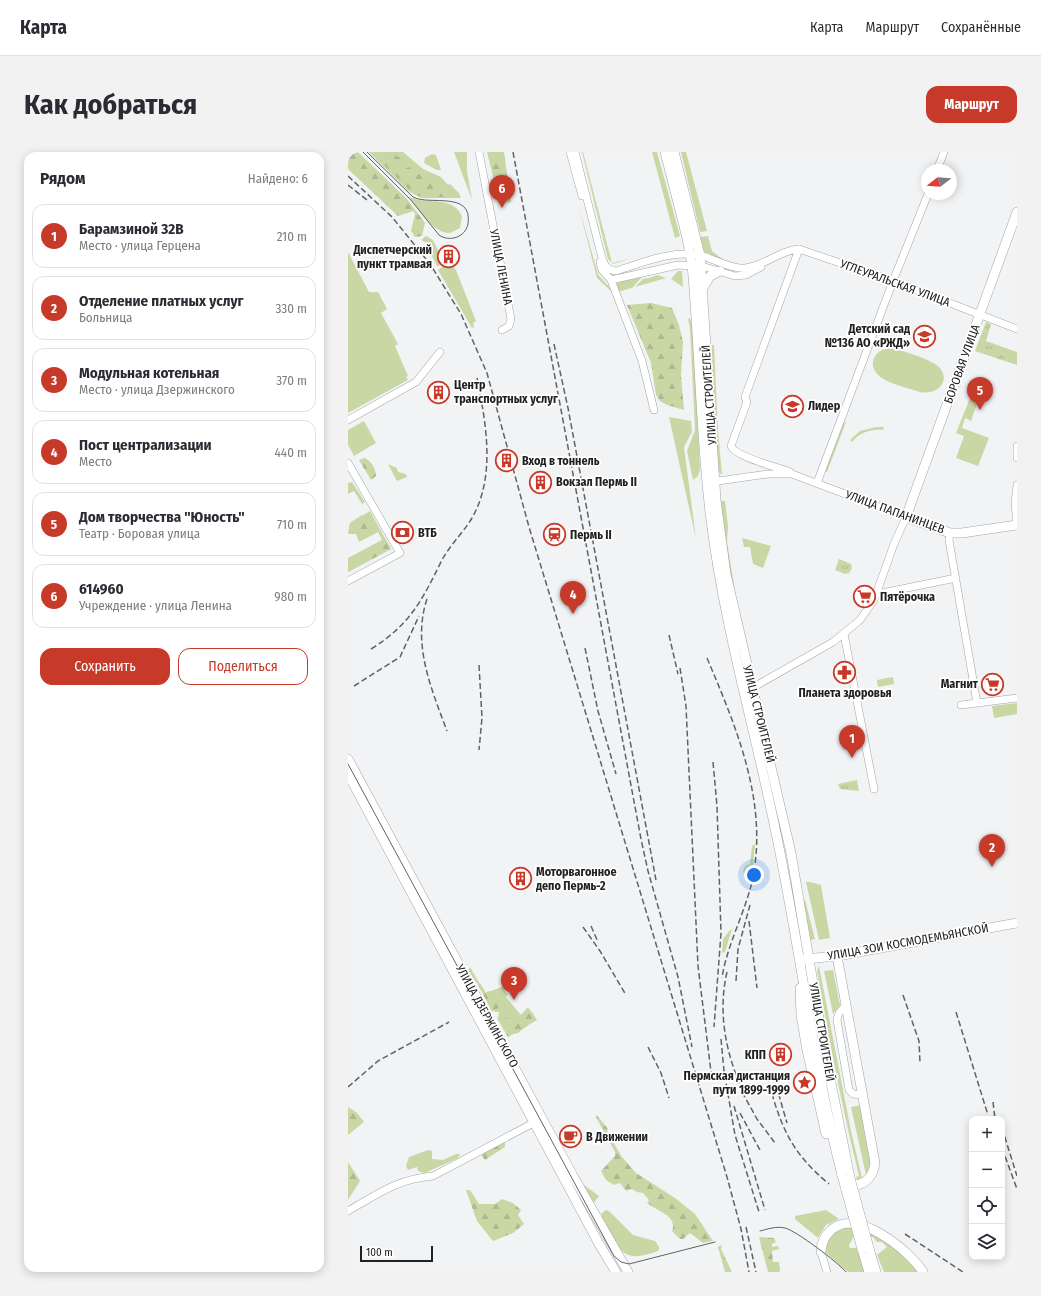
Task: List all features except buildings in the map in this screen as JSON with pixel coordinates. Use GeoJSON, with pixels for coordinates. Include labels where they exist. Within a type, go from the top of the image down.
{"type":"FeatureCollection","features":[{"type":"Feature","properties":{"kind":"main road"},"geometry":{"type":"LineString","coordinates":[[660,152],[683,202]]}},
{"type":"Feature","properties":{"kind":"main road","name":"УЛИЦА СТРОИТЕЛЕЙ"},"geometry":{"type":"LineString","coordinates":[[666,152],[700,255],[697,266],[711,482],[726,574],[786,832],[810,959],[846,1177]]}},
{"type":"Feature","properties":{"kind":"main road","name":"УЛИЦА СТРОИТЕЛЕЙ"},"geometry":{"type":"LineString","coordinates":[[674,152],[690,254],[697,266],[703,288],[714,540],[725,604],[764,774],[825,1101],[866,1251],[869,1272]]}},
{"type":"Feature","properties":{"kind":"main road"},"geometry":{"type":"LineString","coordinates":[[678,152],[683,202]]}},
{"type":"Feature","properties":{"kind":"main road","name":"БОРОВАЯ УЛИЦА"},"geometry":{"type":"LineString","coordinates":[[906,516],[1017,212]]}},
{"type":"Feature","properties":{"kind":"main road"},"geometry":{"type":"LineString","coordinates":[[703,288],[710,276],[713,273],[720,271]]}},
{"type":"Feature","properties":{"kind":"main road","name":"УЛИЦА ПАПАНИНЦЕВ"},"geometry":{"type":"LineString","coordinates":[[906,516],[950,532],[962,533],[1017,525]]}},
{"type":"Feature","properties":{"kind":"main road","name":"УЛИЦА ДЗЕРЖИНСКОГО"},"geometry":{"type":"LineString","coordinates":[[348,759],[539,1120],[599,1244],[616,1272]]}},
{"type":"Feature","properties":{"kind":"main road","name":"УЛИЦА ДЗЕРЖИНСКОГО"},"geometry":{"type":"LineString","coordinates":[[348,774],[539,1120],[628,1272]]}},
{"type":"Feature","properties":{"kind":"main road","name":"УЛИЦА ЗОИ КОСМОДЕМЬЯНСКОЙ"},"geometry":{"type":"LineString","coordinates":[[799,959],[837,956],[1017,923]]}},
{"type":"Feature","properties":{"kind":"main road"},"geometry":{"type":"LineString","coordinates":[[802,976],[800,993],[801,1015],[807,1050],[835,1171],[845,1182],[851,1185],[861,1184],[870,1178],[875,1163],[837,956]]}},
{"type":"Feature","properties":{"kind":"main road"},"geometry":{"type":"LineString","coordinates":[[821,1252],[823,1241],[830,1231],[839,1225],[853,1223],[897,1244],[911,1257],[922,1272]]}},
{"type":"Feature","properties":{"kind":"main road","name":"УЛИЦА СТРОИТЕЛЕЙ"},"geometry":{"type":"LineString","coordinates":[[866,1251],[876,1269]]}},
{"type":"Feature","properties":{"kind":"street","name":"УЛИЦА ЛЕНИНА"},"geometry":{"type":"LineString","coordinates":[[479,152],[511,319],[509,326],[502,330]]}},
{"type":"Feature","properties":{"kind":"street"},"geometry":{"type":"LineString","coordinates":[[570,152],[602,270],[611,280],[642,361],[654,410]]}},
{"type":"Feature","properties":{"kind":"street"},"geometry":{"type":"LineString","coordinates":[[575,152],[602,258],[606,267],[610,271],[616,271],[662,257],[690,254],[700,255],[744,268],[790,251],[800,249]]}},
{"type":"Feature","properties":{"kind":"street"},"geometry":{"type":"LineString","coordinates":[[939,164],[944,152]]}},
{"type":"Feature","properties":{"kind":"street"},"geometry":{"type":"LineString","coordinates":[[817,483],[893,281],[926,200]]}},
{"type":"Feature","properties":{"kind":"street","name":"УГЛЕУРАЛЬСКАЯ УЛИЦА"},"geometry":{"type":"LineString","coordinates":[[800,249],[893,281],[979,315],[1017,328]]}},
{"type":"Feature","properties":{"kind":"street","name":"УЛИЦА ПАПАНИНЦЕВ"},"geometry":{"type":"LineString","coordinates":[[800,249],[745,397],[748,402],[733,440],[732,449],[735,452],[758,461],[906,516]]}},
{"type":"Feature","properties":{"kind":"street"},"geometry":{"type":"LineString","coordinates":[[611,280],[665,267],[697,266],[741,276],[756,270],[772,258]]}},
{"type":"Feature","properties":{"kind":"street"},"geometry":{"type":"LineString","coordinates":[[348,420],[416,382],[440,352]]}},
{"type":"Feature","properties":{"kind":"street"},"geometry":{"type":"LineString","coordinates":[[1017,446],[1017,458]]}},
{"type":"Feature","properties":{"kind":"street"},"geometry":{"type":"LineString","coordinates":[[756,476],[760,467],[758,461]]}},
{"type":"Feature","properties":{"kind":"street"},"geometry":{"type":"LineString","coordinates":[[348,463],[400,553],[348,581]]}},
{"type":"Feature","properties":{"kind":"street"},"geometry":{"type":"LineString","coordinates":[[767,464],[765,469],[768,474]]}},
{"type":"Feature","properties":{"kind":"street","name":"УЛИЦА ПАПАНИНЦЕВ"},"geometry":{"type":"LineString","coordinates":[[711,482],[768,474],[786,473],[799,476]]}},
{"type":"Feature","properties":{"kind":"street"},"geometry":{"type":"LineString","coordinates":[[1017,485],[1015,503],[1017,525]]}},
{"type":"Feature","properties":{"kind":"street"},"geometry":{"type":"LineString","coordinates":[[752,688],[844,634],[860,620],[877,594],[894,544],[906,516]]}},
{"type":"Feature","properties":{"kind":"street"},"geometry":{"type":"LineString","coordinates":[[950,532],[949,540],[977,703]]}},
{"type":"Feature","properties":{"kind":"street"},"geometry":{"type":"LineString","coordinates":[[877,594],[956,578]]}},
{"type":"Feature","properties":{"kind":"street"},"geometry":{"type":"LineString","coordinates":[[844,634],[874,789]]}},
{"type":"Feature","properties":{"kind":"street"},"geometry":{"type":"LineString","coordinates":[[961,705],[1017,698]]}},
{"type":"Feature","properties":{"kind":"street"},"geometry":{"type":"LineString","coordinates":[[348,1211],[393,1185],[415,1178],[433,1176],[539,1120]]}},
{"type":"Feature","properties":{"kind":"street"},"geometry":{"type":"LineString","coordinates":[[821,1252],[827,1272]]}},
{"type":"Feature","properties":{"kind":"green space"},"geometry":{"type":"Polygon","coordinates":[[[348,152],[358,152],[407,199],[425,223],[422,236],[415,237],[411,231],[415,214],[414,211],[398,216],[348,169],[348,152]]]}},
{"type":"Feature","properties":{"kind":"green space"},"geometry":{"type":"Polygon","coordinates":[[[369,152],[403,152],[423,169],[441,177],[448,185],[450,184],[459,193],[461,198],[421,198],[408,191],[369,152]]]}},
{"type":"Feature","properties":{"kind":"green space"},"geometry":{"type":"Polygon","coordinates":[[[392,152],[398,153],[395,155],[407,161],[404,169],[413,166],[411,169],[412,174],[419,174],[425,178],[426,173],[430,182],[440,180],[445,188],[454,191],[455,194],[459,196],[457,198],[420,196],[414,194],[383,164],[384,156],[392,152]]]}},
{"type":"Feature","properties":{"kind":"green space"},"geometry":{"type":"Polygon","coordinates":[[[454,152],[467,152],[467,171],[472,200],[454,152]]]}},
{"type":"Feature","properties":{"kind":"green space"},"geometry":{"type":"Polygon","coordinates":[[[487,152],[504,152],[511,202],[508,203],[498,196],[487,152]]]}},
{"type":"Feature","properties":{"kind":"green space"},"geometry":{"type":"Polygon","coordinates":[[[583,152],[612,263],[608,259],[583,152]]]}},
{"type":"Feature","properties":{"kind":"green space"},"geometry":{"type":"Polygon","coordinates":[[[652,152],[657,152],[680,236],[675,238],[652,152]]]}},
{"type":"Feature","properties":{"kind":"green space"},"geometry":{"type":"Polygon","coordinates":[[[681,152],[686,152],[707,231],[700,232],[681,152]]]}},
{"type":"Feature","properties":{"kind":"green space"},"geometry":{"type":"Polygon","coordinates":[[[432,154],[436,155],[441,170],[437,170],[424,163],[425,158],[432,154]]]}},
{"type":"Feature","properties":{"kind":"green space"},"geometry":{"type":"Polygon","coordinates":[[[409,197],[446,203],[453,206],[458,210],[462,217],[460,228],[450,233],[437,229],[426,220],[409,197]]]}},
{"type":"Feature","properties":{"kind":"green space"},"geometry":{"type":"Polygon","coordinates":[[[578,204],[598,274],[610,287],[613,293],[597,278],[578,204]]]}},
{"type":"Feature","properties":{"kind":"green space"},"geometry":{"type":"Polygon","coordinates":[[[426,236],[433,240],[444,262],[439,266],[437,266],[425,242],[421,240],[426,236]]]}},
{"type":"Feature","properties":{"kind":"green space"},"geometry":{"type":"Polygon","coordinates":[[[708,236],[712,251],[725,261],[704,252],[700,237],[708,236]]]}},
{"type":"Feature","properties":{"kind":"green space"},"geometry":{"type":"Polygon","coordinates":[[[348,252],[369,292],[378,292],[387,309],[381,313],[398,344],[395,346],[408,376],[406,377],[408,380],[348,413],[348,252]]]}},
{"type":"Feature","properties":{"kind":"green space"},"geometry":{"type":"Polygon","coordinates":[[[632,258],[613,264],[612,263],[632,258]]]}},
{"type":"Feature","properties":{"kind":"green space"},"geometry":{"type":"Polygon","coordinates":[[[449,262],[456,270],[476,321],[473,323],[474,327],[472,328],[438,270],[449,262]]]}},
{"type":"Feature","properties":{"kind":"green space"},"geometry":{"type":"Polygon","coordinates":[[[678,271],[682,271],[683,287],[671,279],[678,271]]]}},
{"type":"Feature","properties":{"kind":"green space"},"geometry":{"type":"Polygon","coordinates":[[[657,275],[666,278],[635,287],[643,279],[657,275]]]}},
{"type":"Feature","properties":{"kind":"green space"},"geometry":{"type":"Polygon","coordinates":[[[642,277],[632,288],[617,292],[617,284],[620,281],[642,277]]]}},
{"type":"Feature","properties":{"kind":"green space"},"geometry":{"type":"Polygon","coordinates":[[[651,303],[672,308],[679,325],[683,342],[681,376],[684,410],[667,405],[660,401],[656,395],[651,363],[627,305],[651,303]]]}},
{"type":"Feature","properties":{"kind":"green space"},"geometry":{"type":"Polygon","coordinates":[[[690,318],[693,328],[700,470],[698,476],[693,480],[687,451],[695,430],[690,327],[688,319],[690,318]]]}},
{"type":"Feature","properties":{"kind":"green space"},"geometry":{"type":"Polygon","coordinates":[[[986,322],[991,324],[986,341],[1017,352],[1017,365],[975,351],[986,322]]]}},
{"type":"Feature","properties":{"kind":"green space"},"geometry":{"type":"Polygon","coordinates":[[[712,345],[714,345],[718,430],[722,475],[717,470],[710,365],[712,345]]]}},
{"type":"Feature","properties":{"kind":"green space"},"geometry":{"type":"Polygon","coordinates":[[[889,348],[916,355],[936,365],[940,368],[943,374],[944,379],[942,384],[934,391],[923,392],[895,384],[880,377],[875,372],[873,366],[874,358],[880,351],[889,348]]]}},
{"type":"Feature","properties":{"kind":"green space"},"geometry":{"type":"Polygon","coordinates":[[[970,398],[978,401],[971,421],[965,418],[962,428],[989,438],[978,466],[956,458],[964,436],[956,433],[970,398]]]}},
{"type":"Feature","properties":{"kind":"green space"},"geometry":{"type":"Polygon","coordinates":[[[669,417],[691,421],[692,432],[684,447],[696,539],[669,417]]]}},
{"type":"Feature","properties":{"kind":"green space"},"geometry":{"type":"Polygon","coordinates":[[[364,421],[376,443],[354,456],[348,445],[348,430],[364,421]]]}},
{"type":"Feature","properties":{"kind":"green space"},"geometry":{"type":"Polygon","coordinates":[[[846,422],[827,472],[825,471],[846,422]]]}},
{"type":"Feature","properties":{"kind":"green space"},"geometry":{"type":"Polygon","coordinates":[[[876,427],[884,427],[883,430],[875,430],[862,434],[852,442],[850,440],[860,431],[876,427]]]}},
{"type":"Feature","properties":{"kind":"green space"},"geometry":{"type":"Polygon","coordinates":[[[364,458],[373,465],[375,471],[376,476],[371,480],[359,460],[364,458]]]}},
{"type":"Feature","properties":{"kind":"green space"},"geometry":{"type":"Polygon","coordinates":[[[388,464],[397,468],[398,472],[406,474],[407,477],[397,481],[388,464]]]}},
{"type":"Feature","properties":{"kind":"green space"},"geometry":{"type":"Polygon","coordinates":[[[352,482],[365,502],[362,504],[354,491],[348,494],[348,483],[352,482]]]}},
{"type":"Feature","properties":{"kind":"green space"},"geometry":{"type":"Polygon","coordinates":[[[720,501],[725,501],[728,526],[727,542],[736,597],[733,595],[720,501]]]}},
{"type":"Feature","properties":{"kind":"green space"},"geometry":{"type":"Polygon","coordinates":[[[370,511],[391,549],[348,572],[348,558],[382,540],[378,532],[359,542],[356,534],[348,534],[350,523],[370,511]]]}},
{"type":"Feature","properties":{"kind":"green space"},"geometry":{"type":"Polygon","coordinates":[[[362,515],[372,523],[376,531],[368,536],[362,533],[348,534],[350,523],[362,515]]]}},
{"type":"Feature","properties":{"kind":"green space"},"geometry":{"type":"Polygon","coordinates":[[[742,538],[771,546],[763,568],[753,564],[750,547],[744,547],[742,538]]]}},
{"type":"Feature","properties":{"kind":"green space"},"geometry":{"type":"Polygon","coordinates":[[[387,542],[391,549],[348,572],[348,564],[360,562],[370,552],[374,552],[387,542]]]}},
{"type":"Feature","properties":{"kind":"green space"},"geometry":{"type":"Polygon","coordinates":[[[839,559],[851,564],[852,568],[849,573],[845,574],[835,570],[839,559]]]}},
{"type":"Feature","properties":{"kind":"green space"},"geometry":{"type":"Polygon","coordinates":[[[893,677],[894,684],[878,687],[877,680],[893,677]]]}},
{"type":"Feature","properties":{"kind":"green space"},"geometry":{"type":"Polygon","coordinates":[[[1017,703],[1017,714],[994,718],[992,706],[1017,703]]]}},
{"type":"Feature","properties":{"kind":"green space"},"geometry":{"type":"Polygon","coordinates":[[[857,780],[859,791],[840,789],[838,784],[857,780]]]}},
{"type":"Feature","properties":{"kind":"green space"},"geometry":{"type":"Polygon","coordinates":[[[755,844],[752,877],[750,878],[743,872],[745,866],[750,864],[752,846],[755,844]]]}},
{"type":"Feature","properties":{"kind":"green space"},"geometry":{"type":"Polygon","coordinates":[[[806,882],[821,885],[830,938],[819,940],[806,882]]]}},
{"type":"Feature","properties":{"kind":"green space"},"geometry":{"type":"Polygon","coordinates":[[[802,900],[805,900],[815,939],[809,940],[802,900]]]}},
{"type":"Feature","properties":{"kind":"green space"},"geometry":{"type":"Polygon","coordinates":[[[732,929],[725,952],[722,953],[723,939],[732,929]]]}},
{"type":"Feature","properties":{"kind":"green space"},"geometry":{"type":"Polygon","coordinates":[[[819,966],[851,1131],[862,1178],[857,1180],[856,1177],[859,1176],[826,1022],[817,971],[819,966]]]}},
{"type":"Feature","properties":{"kind":"green space"},"geometry":{"type":"Polygon","coordinates":[[[470,967],[485,993],[489,991],[499,1007],[492,1012],[479,986],[468,971],[470,967]]]}},
{"type":"Feature","properties":{"kind":"green space"},"geometry":{"type":"Polygon","coordinates":[[[833,970],[840,1005],[833,1014],[824,971],[833,970]]]}},
{"type":"Feature","properties":{"kind":"green space"},"geometry":{"type":"Polygon","coordinates":[[[480,983],[486,993],[504,986],[506,988],[504,990],[508,995],[506,997],[521,1015],[528,1007],[537,1020],[508,1037],[498,1018],[499,1012],[495,1012],[478,986],[480,983]]]}},
{"type":"Feature","properties":{"kind":"green space"},"geometry":{"type":"Polygon","coordinates":[[[527,1012],[532,1012],[536,1019],[518,1033],[509,1035],[508,1037],[497,1018],[517,1019],[527,1012]]]}},
{"type":"Feature","properties":{"kind":"green space"},"geometry":{"type":"Polygon","coordinates":[[[861,1105],[872,1162],[866,1175],[851,1107],[861,1105]]]}},
{"type":"Feature","properties":{"kind":"green space"},"geometry":{"type":"Polygon","coordinates":[[[348,1107],[357,1113],[364,1122],[348,1135],[348,1107]]]}},
{"type":"Feature","properties":{"kind":"green space"},"geometry":{"type":"Polygon","coordinates":[[[597,1115],[608,1129],[607,1132],[622,1157],[636,1173],[675,1198],[695,1214],[713,1241],[703,1243],[690,1233],[683,1239],[680,1239],[672,1231],[672,1221],[666,1214],[647,1203],[649,1200],[643,1193],[632,1189],[626,1191],[620,1183],[614,1185],[606,1180],[601,1171],[615,1156],[615,1152],[596,1117],[597,1115]]]}},
{"type":"Feature","properties":{"kind":"green space"},"geometry":{"type":"Polygon","coordinates":[[[505,1142],[505,1147],[485,1160],[480,1153],[505,1142]]]}},
{"type":"Feature","properties":{"kind":"green space"},"geometry":{"type":"Polygon","coordinates":[[[428,1150],[432,1151],[432,1159],[443,1160],[456,1154],[460,1154],[458,1158],[425,1173],[418,1171],[417,1167],[408,1170],[406,1166],[409,1157],[428,1150]]]}},
{"type":"Feature","properties":{"kind":"green space"},"geometry":{"type":"Polygon","coordinates":[[[348,1162],[360,1181],[348,1200],[348,1162]]]}},
{"type":"Feature","properties":{"kind":"green space"},"geometry":{"type":"Polygon","coordinates":[[[584,1185],[599,1196],[593,1204],[583,1186],[584,1185]]]}},
{"type":"Feature","properties":{"kind":"green space"},"geometry":{"type":"Polygon","coordinates":[[[466,1190],[470,1190],[479,1204],[495,1204],[502,1199],[513,1203],[521,1210],[518,1215],[524,1224],[513,1233],[493,1241],[477,1221],[466,1190]]]}},
{"type":"Feature","properties":{"kind":"green space"},"geometry":{"type":"Polygon","coordinates":[[[606,1210],[610,1212],[633,1235],[655,1241],[659,1247],[659,1250],[650,1254],[635,1256],[628,1255],[622,1251],[617,1246],[602,1218],[602,1213],[606,1210]]]}},
{"type":"Feature","properties":{"kind":"green space"},"geometry":{"type":"Polygon","coordinates":[[[826,1210],[839,1219],[826,1225],[818,1238],[795,1219],[795,1216],[826,1210]]]}},
{"type":"Feature","properties":{"kind":"green space"},"geometry":{"type":"Polygon","coordinates":[[[847,1227],[872,1234],[892,1244],[919,1272],[884,1272],[877,1255],[887,1247],[882,1242],[877,1242],[873,1237],[854,1236],[849,1245],[850,1248],[858,1248],[865,1272],[848,1272],[826,1253],[829,1239],[838,1231],[847,1227]]]}},
{"type":"Feature","properties":{"kind":"green space"},"geometry":{"type":"Polygon","coordinates":[[[759,1237],[774,1238],[776,1242],[772,1244],[772,1247],[778,1246],[779,1249],[772,1251],[773,1262],[779,1262],[780,1272],[768,1272],[759,1237]]]}},
{"type":"Feature","properties":{"kind":"green space"},"geometry":{"type":"Polygon","coordinates":[[[722,1245],[721,1249],[732,1272],[725,1272],[718,1247],[722,1245]]]}},
{"type":"Feature","properties":{"kind":"tram line"},"geometry":{"type":"LineString","coordinates":[[363,152],[410,199],[439,235],[452,238],[464,233],[468,224],[468,213],[464,207],[457,203],[448,201],[413,197],[367,152]]}},
{"type":"Feature","properties":{"kind":"tram line"},"geometry":{"type":"LineString","coordinates":[[348,764],[614,1256],[621,1262],[629,1264],[715,1242]]}},
{"type":"Feature","properties":{"kind":"tram line"},"geometry":{"type":"LineString","coordinates":[[760,1231],[778,1227],[790,1230],[817,1247],[846,1272]]}},
{"type":"Feature","properties":{"kind":"railway"},"geometry":{"type":"LineString","coordinates":[[513,152],[641,839],[648,871],[678,977],[692,1047]]}},
{"type":"Feature","properties":{"kind":"railway"},"geometry":{"type":"LineString","coordinates":[[348,176],[392,217],[430,264],[461,314],[487,373],[529,527],[727,1177],[741,1229],[749,1272]]}},
{"type":"Feature","properties":{"kind":"railway"},"geometry":{"type":"LineString","coordinates":[[348,185],[367,200]]}},
{"type":"Feature","properties":{"kind":"railway"},"geometry":{"type":"LineString","coordinates":[[554,344],[568,408],[656,880]]}},
{"type":"Feature","properties":{"kind":"railway"},"geometry":{"type":"LineString","coordinates":[[371,649],[385,640],[414,610],[445,555],[472,518],[479,502],[487,467],[487,449],[486,431],[477,378]]}},
{"type":"Feature","properties":{"kind":"railway"},"geometry":{"type":"LineString","coordinates":[[427,599],[423,616],[422,633],[425,666],[447,731]]}},
{"type":"Feature","properties":{"kind":"railway"},"geometry":{"type":"LineString","coordinates":[[354,686],[400,657],[419,616]]}},
{"type":"Feature","properties":{"kind":"railway"},"geometry":{"type":"LineString","coordinates":[[669,635],[678,674]]}},
{"type":"Feature","properties":{"kind":"railway"},"geometry":{"type":"LineString","coordinates":[[585,648],[598,711],[616,774]]}},
{"type":"Feature","properties":{"kind":"railway"},"geometry":{"type":"LineString","coordinates":[[707,658],[729,712],[747,767],[753,796],[756,824],[756,853],[752,882],[724,966],[722,978]]}},
{"type":"Feature","properties":{"kind":"railway"},"geometry":{"type":"LineString","coordinates":[[479,665],[482,718],[479,750]]}},
{"type":"Feature","properties":{"kind":"railway"},"geometry":{"type":"LineString","coordinates":[[680,668],[686,706],[698,966],[712,1080]]}},
{"type":"Feature","properties":{"kind":"railway"},"geometry":{"type":"LineString","coordinates":[[713,762],[717,806],[721,933],[714,1027]]}},
{"type":"Feature","properties":{"kind":"railway"},"geometry":{"type":"LineString","coordinates":[[736,981],[738,949],[750,905]]}},
{"type":"Feature","properties":{"kind":"railway"},"geometry":{"type":"LineString","coordinates":[[749,921],[757,988]]}},
{"type":"Feature","properties":{"kind":"railway"},"geometry":{"type":"LineString","coordinates":[[591,926],[598,942]]}},
{"type":"Feature","properties":{"kind":"railway"},"geometry":{"type":"LineString","coordinates":[[583,927],[600,951],[626,995]]}},
{"type":"Feature","properties":{"kind":"railway"},"geometry":{"type":"LineString","coordinates":[[727,972],[724,987],[723,1016],[727,1045],[735,1073],[741,1087]]}},
{"type":"Feature","properties":{"kind":"railway"},"geometry":{"type":"LineString","coordinates":[[903,995],[919,1041],[920,1063]]}},
{"type":"Feature","properties":{"kind":"railway"},"geometry":{"type":"LineString","coordinates":[[956,1012],[988,1115]]}},
{"type":"Feature","properties":{"kind":"railway"},"geometry":{"type":"LineString","coordinates":[[348,1087],[378,1061],[449,1022]]}},
{"type":"Feature","properties":{"kind":"railway"},"geometry":{"type":"LineString","coordinates":[[721,1039],[724,1071],[735,1135],[759,1212]]}},
{"type":"Feature","properties":{"kind":"railway"},"geometry":{"type":"LineString","coordinates":[[648,1047],[661,1073],[669,1098]]}},
{"type":"Feature","properties":{"kind":"railway"},"geometry":{"type":"LineString","coordinates":[[767,1076],[782,1123],[788,1136],[804,1160],[829,1184]]}},
{"type":"Feature","properties":{"kind":"railway"},"geometry":{"type":"LineString","coordinates":[[776,1085],[787,1123]]}},
{"type":"Feature","properties":{"kind":"railway"},"geometry":{"type":"LineString","coordinates":[[742,1092],[757,1119],[775,1143]]}},
{"type":"Feature","properties":{"kind":"railway"},"geometry":{"type":"LineString","coordinates":[[993,1102],[995,1116]]}},
{"type":"Feature","properties":{"kind":"railway"},"geometry":{"type":"LineString","coordinates":[[734,1106],[765,1210]]}},
{"type":"Feature","properties":{"kind":"railway"},"geometry":{"type":"LineString","coordinates":[[740,1113],[761,1152]]}},
{"type":"Feature","properties":{"kind":"railway"},"geometry":{"type":"LineString","coordinates":[[1005,1138],[1017,1176]]}},
{"type":"Feature","properties":{"kind":"railway"},"geometry":{"type":"LineString","coordinates":[[1003,1152],[1017,1189]]}},
{"type":"Feature","properties":{"kind":"railway"},"geometry":{"type":"LineString","coordinates":[[746,1227],[756,1272]]}},
{"type":"Feature","properties":{"kind":"railway"},"geometry":{"type":"LineString","coordinates":[[905,1234],[963,1272]]}},
{"type":"Feature","properties":{"kind":"place","name":"614960"},"geometry":{"type":"Point","coordinates":[502,208]}},
{"type":"Feature","properties":{"kind":"place","name":"Диспетчерский пункт трамвая"},"geometry":{"type":"Point","coordinates":[448,257]}},
{"type":"Feature","properties":{"kind":"place","name":"Детский сад №136 АО «РЖД»"},"geometry":{"type":"Point","coordinates":[925,336]}},
{"type":"Feature","properties":{"kind":"place","name":"Центр транспортных услуг"},"geometry":{"type":"Point","coordinates":[439,392]}},
{"type":"Feature","properties":{"kind":"place","name":"Лидер"},"geometry":{"type":"Point","coordinates":[793,406]}},
{"type":"Feature","properties":{"kind":"place","name":"Дом творчества \"Юность\""},"geometry":{"type":"Point","coordinates":[980,410]}},
{"type":"Feature","properties":{"kind":"place","name":"Вход в тоннель"},"geometry":{"type":"Point","coordinates":[507,461]}},
{"type":"Feature","properties":{"kind":"place","name":"Вокзал Пермь II"},"geometry":{"type":"Point","coordinates":[540,482]}},
{"type":"Feature","properties":{"kind":"place","name":"ВТБ"},"geometry":{"type":"Point","coordinates":[402,533]}},
{"type":"Feature","properties":{"kind":"place","name":"Пермь II"},"geometry":{"type":"Point","coordinates":[555,535]}},
{"type":"Feature","properties":{"kind":"place","name":"Пятёрочка"},"geometry":{"type":"Point","coordinates":[864,597]}},
{"type":"Feature","properties":{"kind":"place","name":"Пост централизации"},"geometry":{"type":"Point","coordinates":[573,614]}},
{"type":"Feature","properties":{"kind":"place","name":"Планета здоровья"},"geometry":{"type":"Point","coordinates":[845,672]}},
{"type":"Feature","properties":{"kind":"place","name":"Магнит"},"geometry":{"type":"Point","coordinates":[993,684]}},
{"type":"Feature","properties":{"kind":"place","name":"Барамзиной 32В"},"geometry":{"type":"Point","coordinates":[852,758]}},
{"type":"Feature","properties":{"kind":"place","name":"Отделение платных услуг"},"geometry":{"type":"Point","coordinates":[992,867]}},
{"type":"Feature","properties":{"kind":"place","name":"Моторвагонное депо Пермь-2"},"geometry":{"type":"Point","coordinates":[520,879]}},
{"type":"Feature","properties":{"kind":"place","name":"Модульная котельная"},"geometry":{"type":"Point","coordinates":[514,1000]}},
{"type":"Feature","properties":{"kind":"place","name":"КПП"},"geometry":{"type":"Point","coordinates":[781,1055]}},
{"type":"Feature","properties":{"kind":"place","name":"Пермская дистанция пути 1899-1999"},"geometry":{"type":"Point","coordinates":[805,1083]}},
{"type":"Feature","properties":{"kind":"place","name":"В Движении"},"geometry":{"type":"Point","coordinates":[570,1137]}}]}
